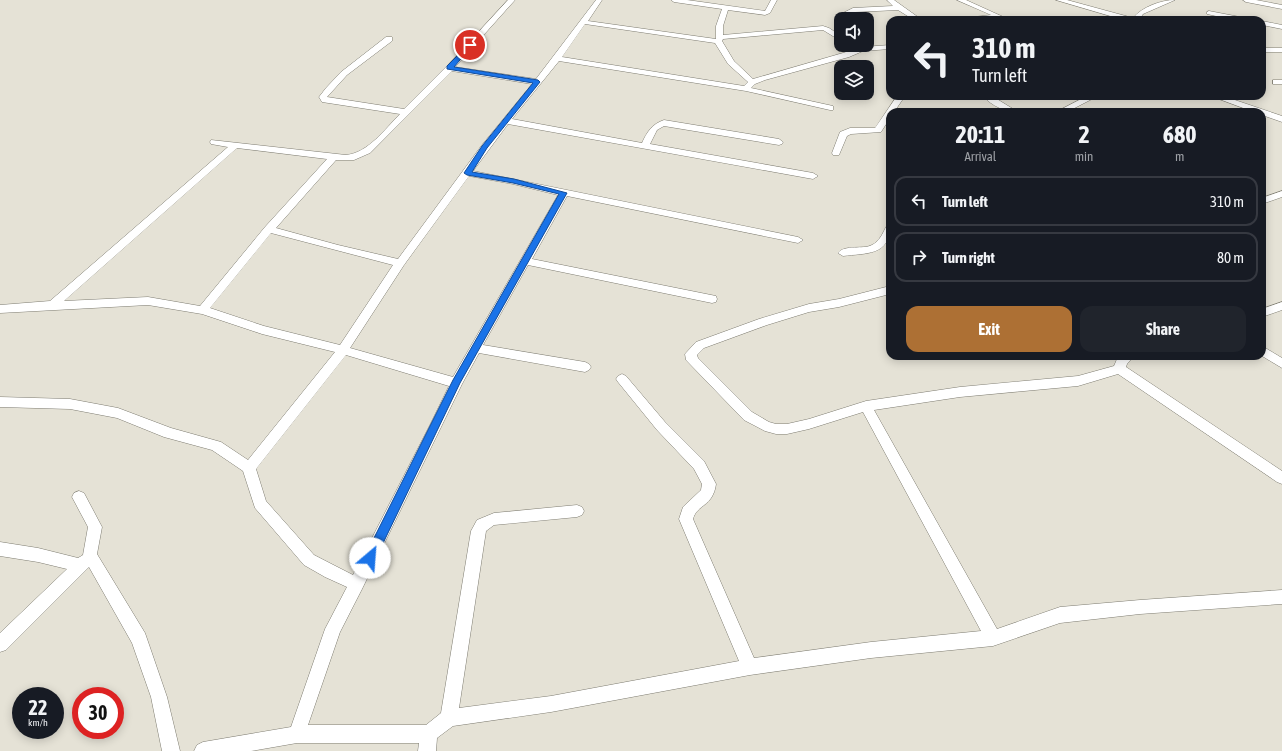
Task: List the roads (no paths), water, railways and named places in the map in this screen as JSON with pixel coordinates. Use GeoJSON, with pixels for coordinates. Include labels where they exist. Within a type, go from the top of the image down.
{"type":"FeatureCollection","features":[{"type":"Feature","properties":{"kind":"street"},"geometry":{"type":"LineString","coordinates":[[214,142],[334,158],[354,157],[367,151],[450,68],[512,0]]}},
{"type":"Feature","properties":{"kind":"street"},"geometry":{"type":"LineString","coordinates":[[249,468],[343,350],[400,263],[467,173],[484,147],[507,121],[557,58],[599,0]]}},
{"type":"Feature","properties":{"kind":"street"},"geometry":{"type":"LineString","coordinates":[[674,0],[760,13],[768,12],[774,0]]}},
{"type":"Feature","properties":{"kind":"street"},"geometry":{"type":"LineString","coordinates":[[890,0],[913,16]]}},
{"type":"Feature","properties":{"kind":"street"},"geometry":{"type":"LineString","coordinates":[[960,0],[996,16]]}},
{"type":"Feature","properties":{"kind":"street"},"geometry":{"type":"LineString","coordinates":[[1059,0],[1117,16]]}},
{"type":"Feature","properties":{"kind":"street"},"geometry":{"type":"LineString","coordinates":[[1139,16],[1141,13],[1172,0]]}},
{"type":"Feature","properties":{"kind":"street"},"geometry":{"type":"LineString","coordinates":[[1246,0],[1282,7]]}},
{"type":"Feature","properties":{"kind":"street"},"geometry":{"type":"LineString","coordinates":[[726,8],[719,24],[719,39],[731,62],[752,82]]}},
{"type":"Feature","properties":{"kind":"street"},"geometry":{"type":"LineString","coordinates":[[852,12],[853,10],[900,8]]}},
{"type":"Feature","properties":{"kind":"street"},"geometry":{"type":"LineString","coordinates":[[760,13],[759,24],[765,33]]}},
{"type":"Feature","properties":{"kind":"street"},"geometry":{"type":"LineString","coordinates":[[1209,13],[1224,16]]}},
{"type":"Feature","properties":{"kind":"street"},"geometry":{"type":"LineString","coordinates":[[583,22],[719,39],[765,33],[829,28],[834,32]]}},
{"type":"Feature","properties":{"kind":"street"},"geometry":{"type":"LineString","coordinates":[[1266,24],[1282,27]]}},
{"type":"Feature","properties":{"kind":"street"},"geometry":{"type":"LineString","coordinates":[[389,39],[347,72],[326,92],[323,97],[325,100],[405,112]]}},
{"type":"Feature","properties":{"kind":"street"},"geometry":{"type":"LineString","coordinates":[[874,48],[886,47]]}},
{"type":"Feature","properties":{"kind":"street"},"geometry":{"type":"LineString","coordinates":[[1266,50],[1282,50]]}},
{"type":"Feature","properties":{"kind":"street"},"geometry":{"type":"LineString","coordinates":[[746,89],[752,82],[852,52]]}},
{"type":"Feature","properties":{"kind":"street"},"geometry":{"type":"LineString","coordinates":[[557,58],[746,89],[830,108]]}},
{"type":"Feature","properties":{"kind":"street"},"geometry":{"type":"LineString","coordinates":[[450,68],[538,82]]}},
{"type":"Feature","properties":{"kind":"street"},"geometry":{"type":"LineString","coordinates":[[992,100],[1006,108]]}},
{"type":"Feature","properties":{"kind":"street"},"geometry":{"type":"LineString","coordinates":[[1069,108],[1086,100]]}},
{"type":"Feature","properties":{"kind":"street"},"geometry":{"type":"LineString","coordinates":[[1225,100],[1246,108]]}},
{"type":"Feature","properties":{"kind":"street"},"geometry":{"type":"LineString","coordinates":[[1266,116],[1282,119]]}},
{"type":"Feature","properties":{"kind":"street"},"geometry":{"type":"LineString","coordinates":[[836,153],[843,134],[850,131],[878,130],[886,118]]}},
{"type":"Feature","properties":{"kind":"street"},"geometry":{"type":"LineString","coordinates":[[507,121],[813,176]]}},
{"type":"Feature","properties":{"kind":"street"},"geometry":{"type":"LineString","coordinates":[[645,145],[655,128],[659,124],[664,123],[779,142]]}},
{"type":"Feature","properties":{"kind":"street"},"geometry":{"type":"LineString","coordinates":[[53,305],[235,145]]}},
{"type":"Feature","properties":{"kind":"street"},"geometry":{"type":"LineString","coordinates":[[203,310],[269,229],[314,178],[334,158]]}},
{"type":"Feature","properties":{"kind":"street"},"geometry":{"type":"LineString","coordinates":[[467,173],[514,181],[564,193],[798,240]]}},
{"type":"Feature","properties":{"kind":"street"},"geometry":{"type":"LineString","coordinates":[[297,734],[334,629],[456,383],[564,193]]}},
{"type":"Feature","properties":{"kind":"street"},"geometry":{"type":"LineString","coordinates":[[1266,200],[1282,194]]}},
{"type":"Feature","properties":{"kind":"street"},"geometry":{"type":"LineString","coordinates":[[269,229],[337,248],[400,263]]}},
{"type":"Feature","properties":{"kind":"street"},"geometry":{"type":"LineString","coordinates":[[843,253],[875,248],[881,243],[886,235]]}},
{"type":"Feature","properties":{"kind":"street"},"geometry":{"type":"LineString","coordinates":[[526,261],[607,278],[625,279],[712,299]]}},
{"type":"Feature","properties":{"kind":"street"},"geometry":{"type":"LineString","coordinates":[[886,291],[802,310],[700,345],[691,354],[692,360],[743,411],[765,426],[776,430],[787,429],[866,406],[960,392],[1078,381],[1120,369],[1282,478]]}},
{"type":"Feature","properties":{"kind":"street"},"geometry":{"type":"LineString","coordinates":[[0,309],[148,301],[173,304],[203,310],[262,330],[343,350],[456,383]]}},
{"type":"Feature","properties":{"kind":"street"},"geometry":{"type":"LineString","coordinates":[[1266,312],[1282,306]]}},
{"type":"Feature","properties":{"kind":"street"},"geometry":{"type":"LineString","coordinates":[[475,348],[586,366]]}},
{"type":"Feature","properties":{"kind":"street"},"geometry":{"type":"LineString","coordinates":[[1266,353],[1282,364]]}},
{"type":"Feature","properties":{"kind":"street"},"geometry":{"type":"LineString","coordinates":[[1120,369],[1121,362],[1123,360]]}},
{"type":"Feature","properties":{"kind":"street"},"geometry":{"type":"LineString","coordinates":[[622,379],[661,426],[699,465],[709,484],[708,493],[688,511],[686,519],[750,667]]}},
{"type":"Feature","properties":{"kind":"street"},"geometry":{"type":"LineString","coordinates":[[0,402],[70,404],[118,413],[169,433],[216,446],[249,468],[260,504],[309,560],[330,572],[357,584]]}},
{"type":"Feature","properties":{"kind":"street"},"geometry":{"type":"LineString","coordinates":[[866,406],[993,638]]}},
{"type":"Feature","properties":{"kind":"street"},"geometry":{"type":"LineString","coordinates":[[0,644],[86,560],[95,527],[79,497]]}},
{"type":"Feature","properties":{"kind":"street"},"geometry":{"type":"LineString","coordinates":[[203,751],[297,734],[428,743],[449,718],[478,531],[481,525],[487,520],[577,511]]}},
{"type":"Feature","properties":{"kind":"street"},"geometry":{"type":"LineString","coordinates":[[0,549],[86,560]]}},
{"type":"Feature","properties":{"kind":"street"},"geometry":{"type":"LineString","coordinates":[[86,560],[139,639],[159,697],[171,751]]}},
{"type":"Feature","properties":{"kind":"street"},"geometry":{"type":"LineString","coordinates":[[449,718],[551,704],[750,667],[871,650],[993,638],[1060,615],[1140,607],[1282,597]]}}]}
